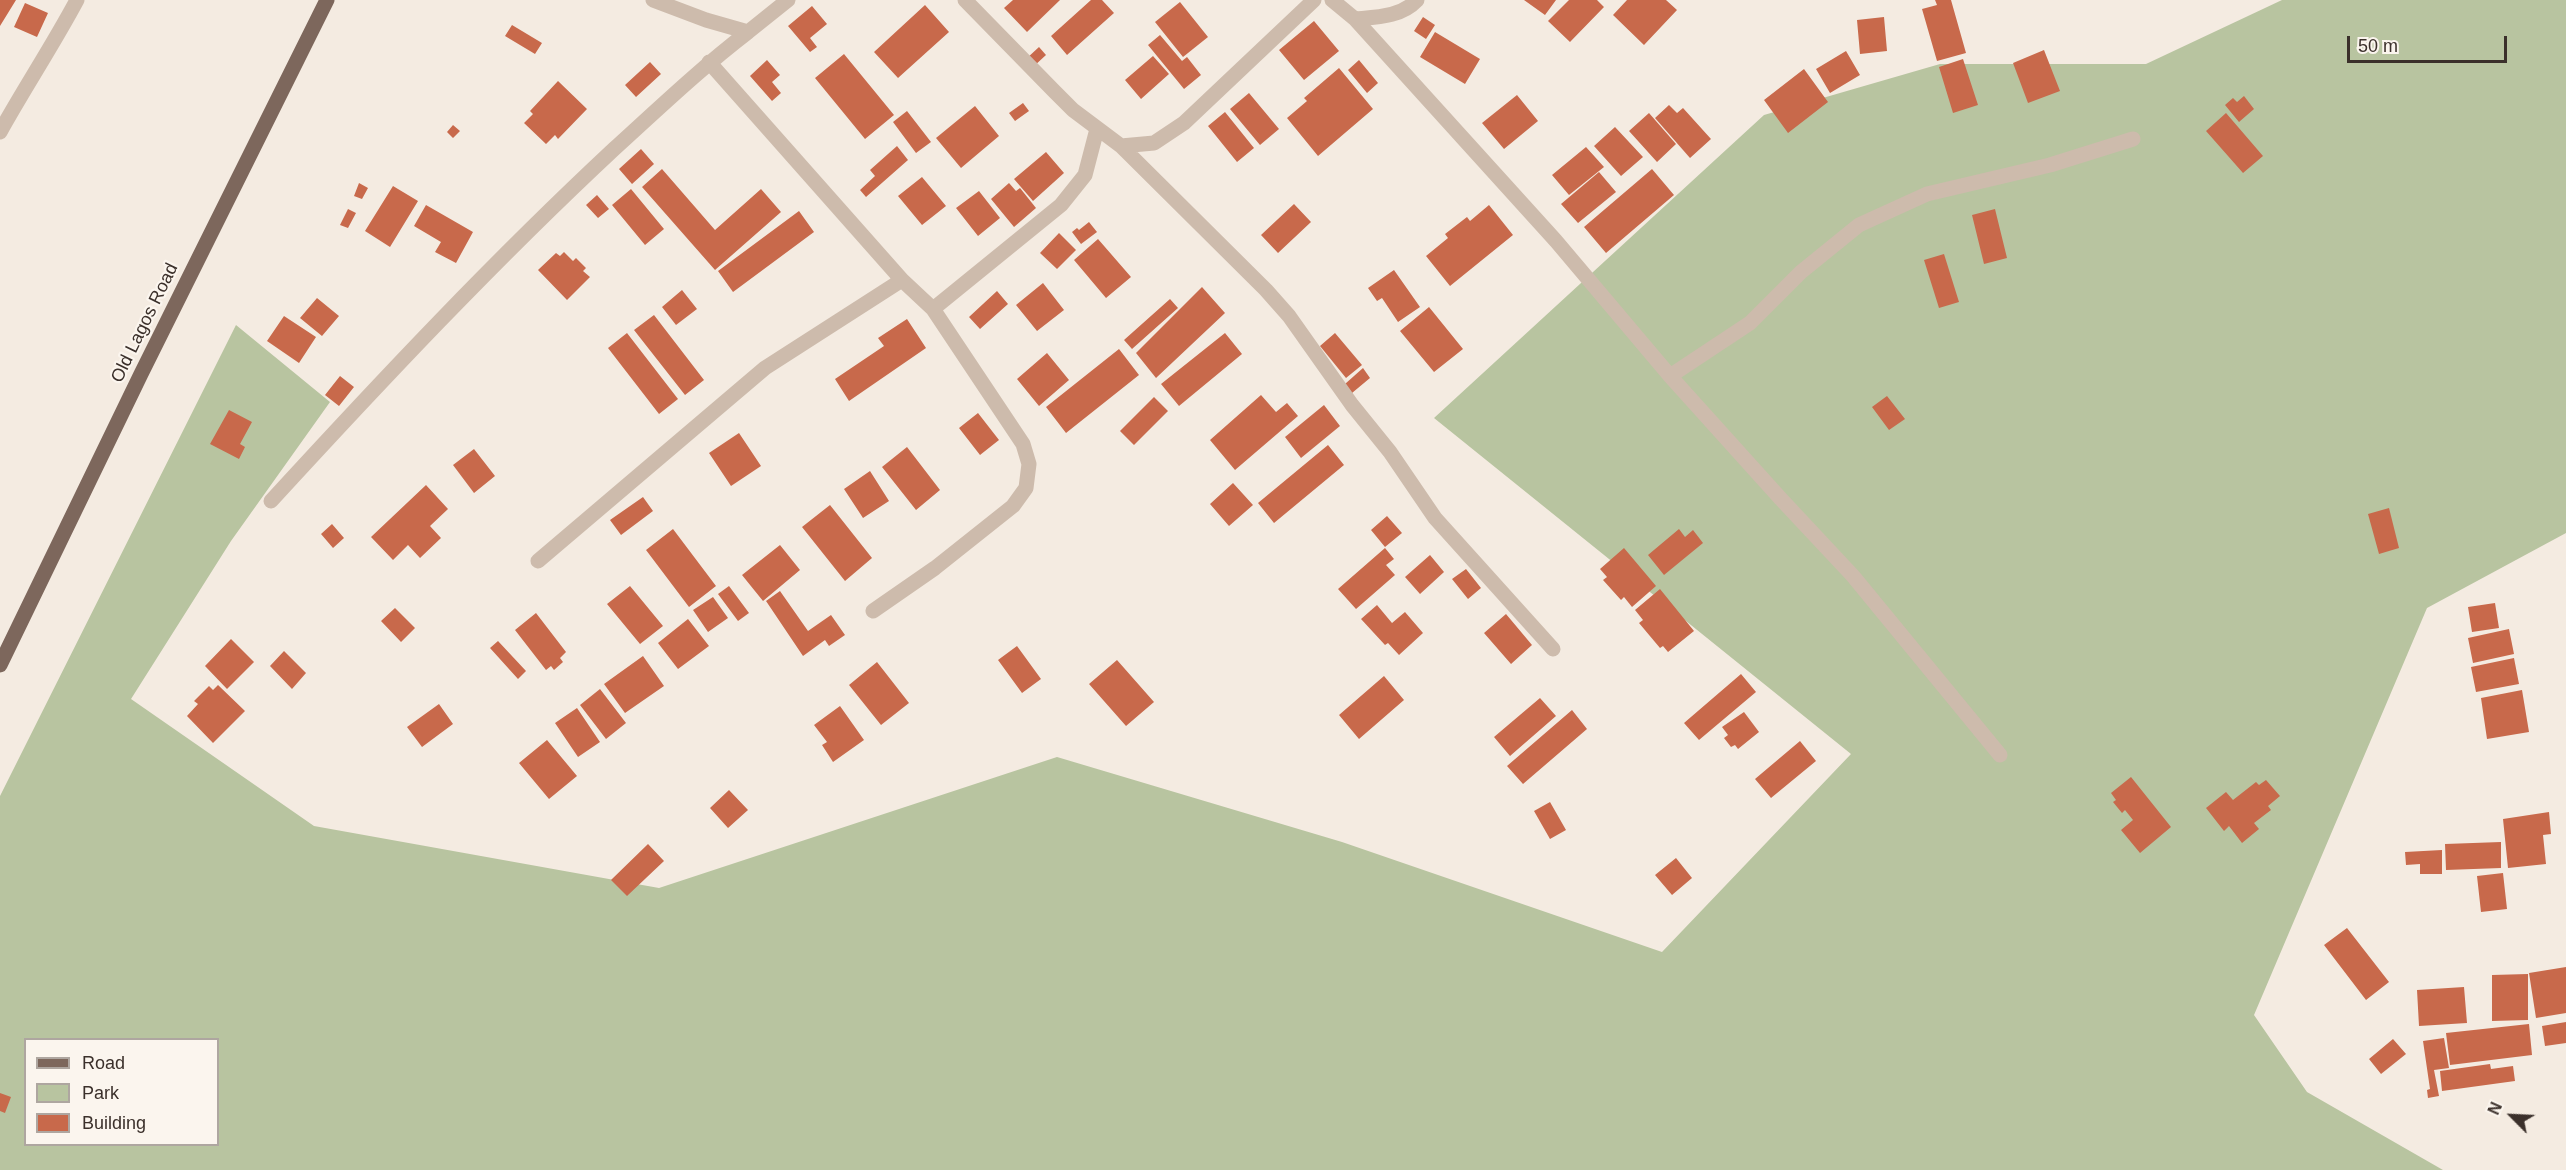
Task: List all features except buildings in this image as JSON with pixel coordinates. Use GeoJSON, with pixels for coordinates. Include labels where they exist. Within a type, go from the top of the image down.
{"type":"FeatureCollection","features":[{"type":"Feature","properties":{"kind":"main road","name":"Old Lagos Road"},"geometry":{"type":"LineString","coordinates":[[0,665],[327,0]]}},
{"type":"Feature","properties":{"kind":"street"},"geometry":{"type":"LineString","coordinates":[[0,132],[21,94],[52,47],[77,0]]}},
{"type":"Feature","properties":{"kind":"street"},"geometry":{"type":"LineString","coordinates":[[653,0],[706,20],[748,32]]}},
{"type":"Feature","properties":{"kind":"street"},"geometry":{"type":"LineString","coordinates":[[271,501],[474,285],[557,202],[709,62],[788,0]]}},
{"type":"Feature","properties":{"kind":"street"},"geometry":{"type":"LineString","coordinates":[[965,0],[1055,92],[1097,129],[1121,146],[1266,290],[1289,316],[1352,405],[1390,452],[1435,518],[1553,649]]}},
{"type":"Feature","properties":{"kind":"street"},"geometry":{"type":"LineString","coordinates":[[1121,146],[1154,143],[1184,123],[1314,0]]}},
{"type":"Feature","properties":{"kind":"street"},"geometry":{"type":"LineString","coordinates":[[1332,0],[1355,19],[1556,241],[1670,376],[1779,498],[1853,576],[2000,755]]}},
{"type":"Feature","properties":{"kind":"street"},"geometry":{"type":"LineString","coordinates":[[1355,19],[1394,14],[1411,6],[1417,0]]}},
{"type":"Feature","properties":{"kind":"street"},"geometry":{"type":"LineString","coordinates":[[709,62],[902,280],[933,309],[1023,444],[1029,464],[1026,488],[1013,506],[935,568],[873,611]]}},
{"type":"Feature","properties":{"kind":"street"},"geometry":{"type":"LineString","coordinates":[[933,309],[1061,205],[1085,175],[1097,129]]}},
{"type":"Feature","properties":{"kind":"street"},"geometry":{"type":"LineString","coordinates":[[1670,376],[1750,323],[1800,272],[1859,225],[1927,194],[2050,165],[2133,139]]}},
{"type":"Feature","properties":{"kind":"street"},"geometry":{"type":"LineString","coordinates":[[538,561],[765,368],[902,280]]}},
{"type":"Feature","properties":{"kind":"green space"},"geometry":{"type":"Polygon","coordinates":[[[2282,0],[2566,0],[2566,533],[2427,608],[2254,1015],[2307,1092],[2443,1170],[0,1170],[0,796],[236,325],[330,402],[231,541],[131,699],[314,826],[659,888],[1057,757],[1342,842],[1662,952],[1851,754],[1434,418],[1764,115],[1940,64],[2146,64],[2282,0]]]}}]}
